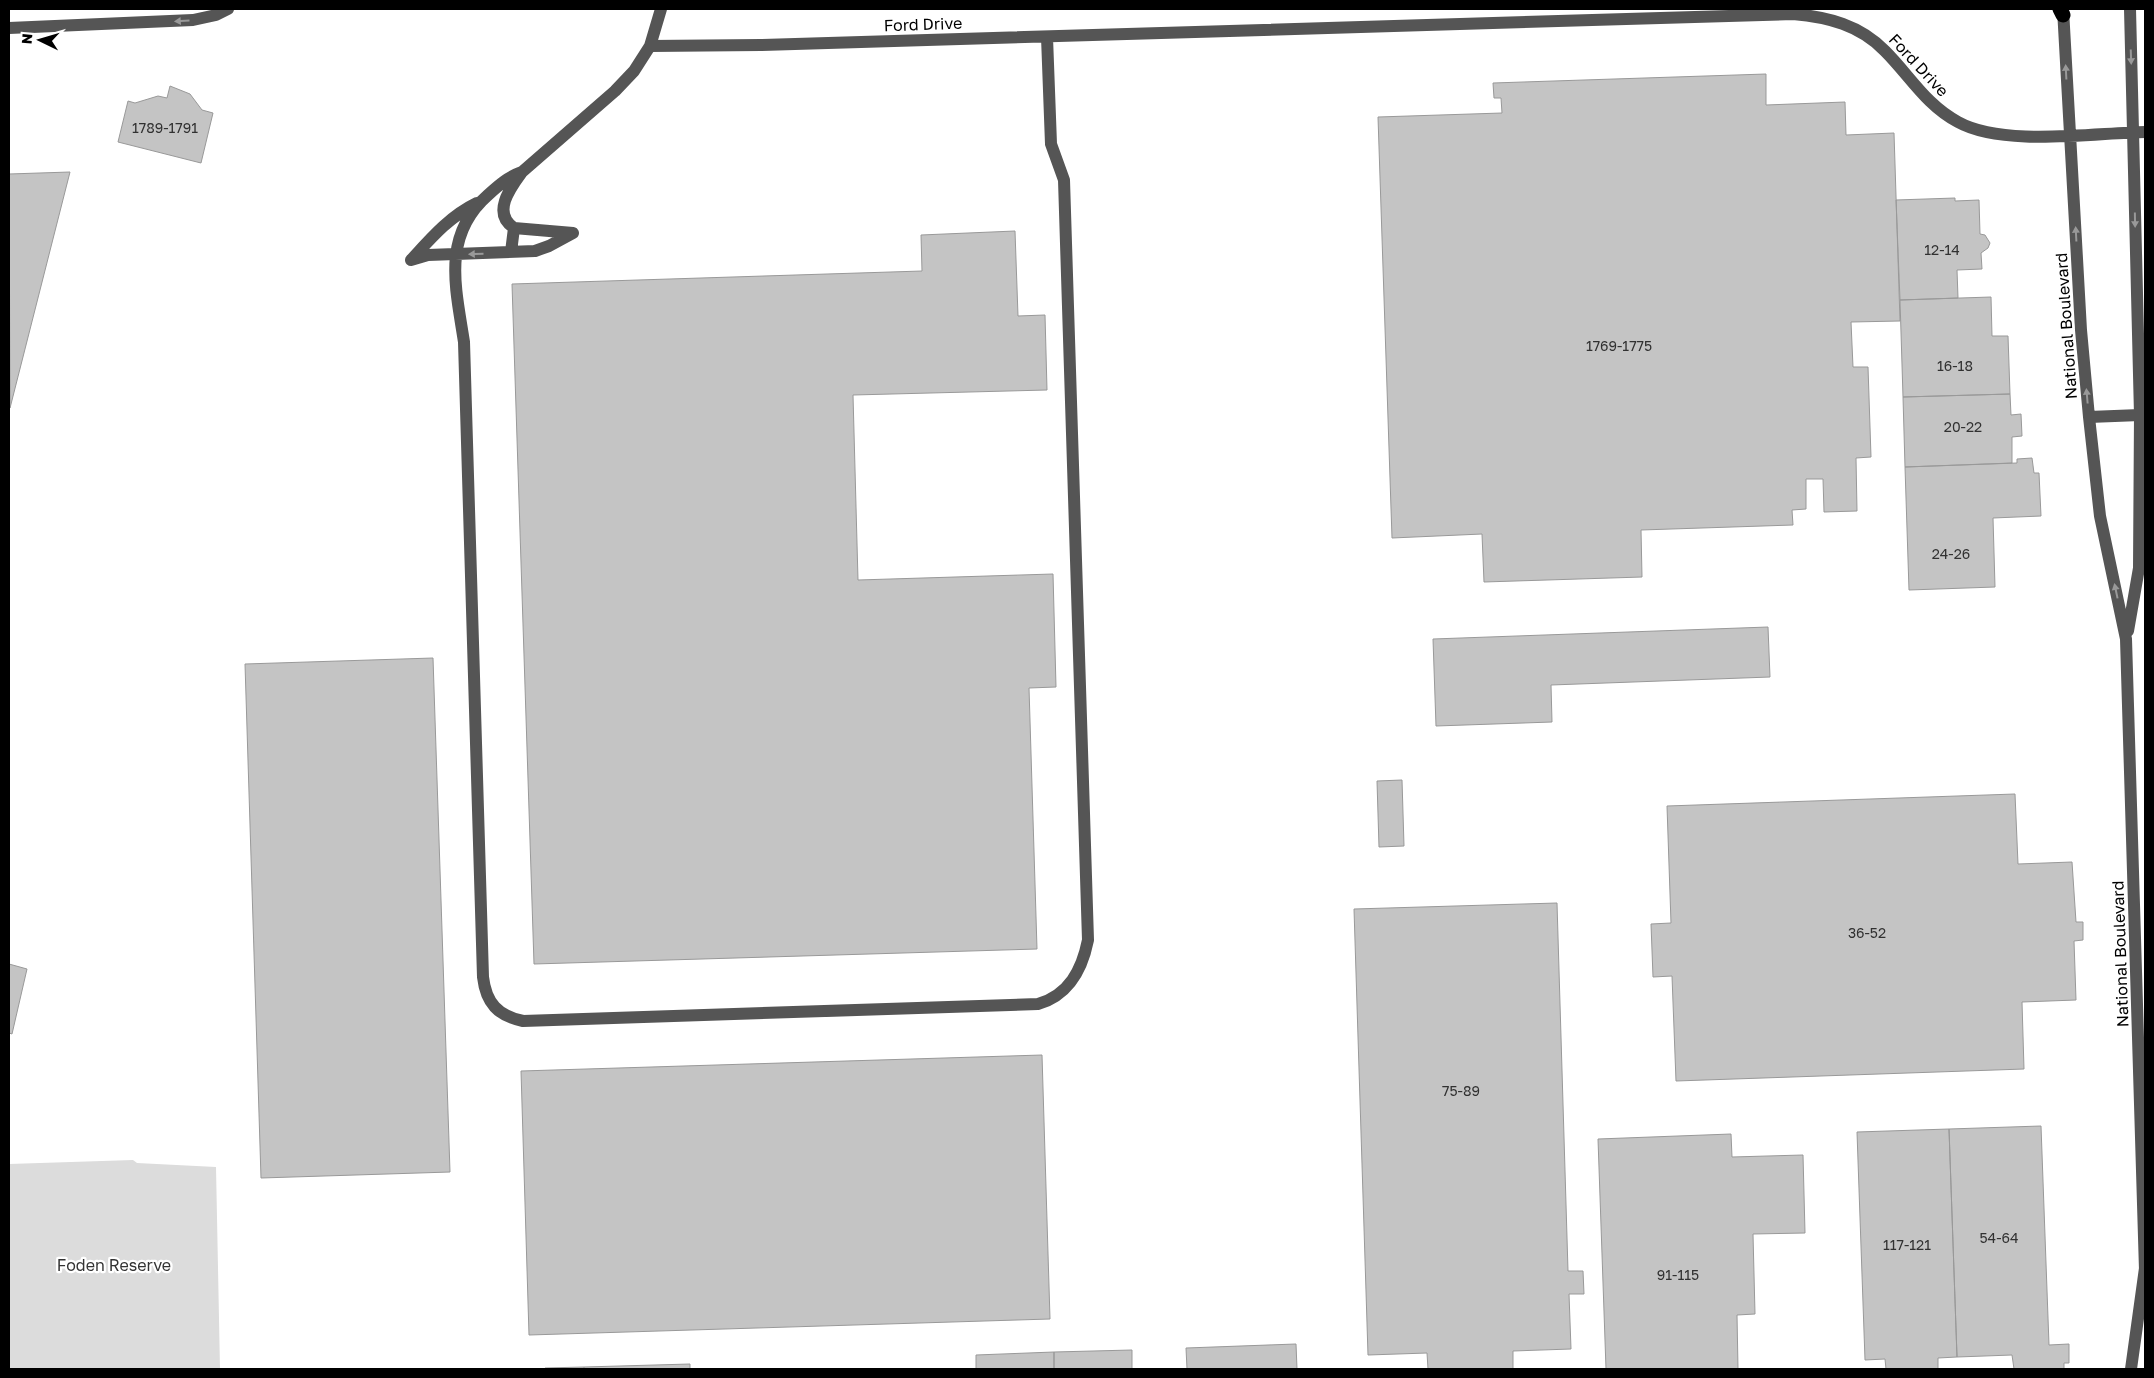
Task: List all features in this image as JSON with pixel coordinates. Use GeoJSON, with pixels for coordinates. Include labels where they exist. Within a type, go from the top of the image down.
{"type":"FeatureCollection","features":[{"type":"Feature","properties":{"kind":"street"},"geometry":{"type":"LineString","coordinates":[[9,28],[193,20],[216,15],[228,9]]}},
{"type":"Feature","properties":{"kind":"street"},"geometry":{"type":"LineString","coordinates":[[482,200],[460,211],[411,260],[428,256],[535,250],[549,246],[573,233],[514,228],[507,223],[503,214],[504,203],[510,188],[522,172],[615,91],[634,71],[650,46],[661,9]]}},
{"type":"Feature","properties":{"kind":"street","name":"National Boulevard"},"geometry":{"type":"LineString","coordinates":[[2126,639],[2139,568],[2140,415],[2139,132],[2130,9]]}},
{"type":"Feature","properties":{"kind":"street","name":"National Boulevard"},"geometry":{"type":"LineString","coordinates":[[2062,11],[2088,417],[2100,516],[2126,639],[2145,1269],[2132,1369]]}},
{"type":"Feature","properties":{"kind":"street","name":"Ford Drive"},"geometry":{"type":"LineString","coordinates":[[650,46],[1047,37],[1793,14],[1824,17],[1865,35],[1885,51],[1935,108],[1959,123],[1984,133],[2007,136],[2139,132]]}},
{"type":"Feature","properties":{"kind":"street"},"geometry":{"type":"LineString","coordinates":[[522,172],[507,178],[482,200],[469,215],[460,232],[455,255],[455,283],[464,342],[483,977],[484,990],[496,1010],[509,1018],[523,1021],[1015,1006],[1051,1001],[1076,977],[1084,960],[1088,940],[1064,180],[1051,144],[1047,37]]}},
{"type":"Feature","properties":{"kind":"street"},"geometry":{"type":"LineString","coordinates":[[511,252],[514,228]]}},
{"type":"Feature","properties":{"kind":"street"},"geometry":{"type":"LineString","coordinates":[[2088,417],[2140,415]]}},
{"type":"Feature","properties":{"kind":"green space","name":"Foden Reserve"},"geometry":{"type":"Polygon","coordinates":[[[133,1160],[137,1163],[216,1167],[220,1369],[9,1369],[9,1164],[133,1160]]]}},
{"type":"Feature","properties":{"kind":"building"},"geometry":{"type":"Polygon","coordinates":[[[1766,74],[1766,105],[1845,102],[1846,135],[1894,133],[1900,321],[1851,322],[1853,367],[1868,367],[1871,457],[1856,458],[1857,511],[1824,512],[1823,479],[1806,479],[1806,509],[1792,510],[1793,525],[1641,530],[1642,577],[1484,582],[1482,534],[1392,538],[1378,117],[1502,113],[1501,98],[1494,98],[1493,83],[1766,74]]]}},
{"type":"Feature","properties":{"kind":"building"},"geometry":{"type":"Polygon","coordinates":[[[170,86],[190,94],[202,110],[213,113],[201,163],[118,142],[128,101],[135,103],[158,96],[167,98],[170,86]]]}},
{"type":"Feature","properties":{"kind":"building"},"geometry":{"type":"Polygon","coordinates":[[[70,172],[10,408],[9,174],[70,172]]]}},
{"type":"Feature","properties":{"kind":"building"},"geometry":{"type":"Polygon","coordinates":[[[1955,198],[1955,201],[1979,200],[1980,234],[1985,235],[1990,243],[1988,248],[1981,253],[1982,269],[1957,270],[1958,298],[1900,300],[1896,200],[1955,198]]]}},
{"type":"Feature","properties":{"kind":"building"},"geometry":{"type":"Polygon","coordinates":[[[1015,231],[1018,316],[1045,315],[1047,390],[853,395],[858,580],[1053,574],[1056,687],[1029,688],[1037,949],[534,964],[512,284],[922,271],[921,235],[1015,231]]]}},
{"type":"Feature","properties":{"kind":"building"},"geometry":{"type":"Polygon","coordinates":[[[1991,297],[1992,336],[2008,336],[2010,394],[1903,397],[1900,300],[1991,297]]]}},
{"type":"Feature","properties":{"kind":"building"},"geometry":{"type":"Polygon","coordinates":[[[2010,394],[2011,415],[2021,414],[2022,436],[2012,437],[2012,463],[1905,467],[1903,397],[2010,394]]]}},
{"type":"Feature","properties":{"kind":"building"},"geometry":{"type":"Polygon","coordinates":[[[2032,458],[2034,473],[2039,473],[2041,516],[1993,518],[1995,587],[1909,590],[1905,467],[2017,463],[2017,459],[2032,458]]]}},
{"type":"Feature","properties":{"kind":"building"},"geometry":{"type":"Polygon","coordinates":[[[1768,627],[1770,677],[1551,685],[1552,722],[1436,726],[1433,639],[1768,627]]]}},
{"type":"Feature","properties":{"kind":"building"},"geometry":{"type":"Polygon","coordinates":[[[433,658],[450,1172],[261,1178],[245,664],[433,658]]]}},
{"type":"Feature","properties":{"kind":"building"},"geometry":{"type":"Polygon","coordinates":[[[1402,780],[1404,846],[1379,847],[1377,781],[1402,780]]]}},
{"type":"Feature","properties":{"kind":"building"},"geometry":{"type":"Polygon","coordinates":[[[2015,794],[2018,864],[2072,862],[2076,922],[2083,922],[2083,940],[2074,941],[2076,1000],[2022,1002],[2024,1069],[1676,1081],[1672,976],[1653,977],[1651,924],[1671,923],[1667,806],[2015,794]]]}},
{"type":"Feature","properties":{"kind":"building"},"geometry":{"type":"Polygon","coordinates":[[[1557,903],[1568,1271],[1583,1271],[1584,1294],[1569,1294],[1571,1349],[1513,1351],[1513,1369],[1428,1369],[1427,1353],[1368,1355],[1354,909],[1557,903]]]}},
{"type":"Feature","properties":{"kind":"building"},"geometry":{"type":"Polygon","coordinates":[[[9,964],[27,969],[12,1034],[9,1033],[9,964]]]}},
{"type":"Feature","properties":{"kind":"building"},"geometry":{"type":"Polygon","coordinates":[[[1042,1055],[1050,1319],[529,1335],[521,1071],[1042,1055]]]}},
{"type":"Feature","properties":{"kind":"building"},"geometry":{"type":"Polygon","coordinates":[[[2041,1126],[2049,1345],[2069,1344],[2069,1363],[2064,1363],[2064,1369],[2014,1369],[2012,1355],[1957,1357],[1949,1129],[2041,1126]]]}},
{"type":"Feature","properties":{"kind":"building"},"geometry":{"type":"Polygon","coordinates":[[[1949,1129],[1957,1357],[1938,1358],[1938,1369],[1886,1369],[1885,1359],[1865,1360],[1857,1132],[1949,1129]]]}},
{"type":"Feature","properties":{"kind":"building"},"geometry":{"type":"Polygon","coordinates":[[[1731,1134],[1732,1157],[1803,1155],[1805,1233],[1753,1234],[1755,1314],[1737,1315],[1738,1369],[1606,1369],[1598,1139],[1731,1134]]]}},
{"type":"Feature","properties":{"kind":"building"},"geometry":{"type":"Polygon","coordinates":[[[1296,1344],[1297,1369],[1187,1369],[1186,1348],[1296,1344]]]}},
{"type":"Feature","properties":{"kind":"building"},"geometry":{"type":"Polygon","coordinates":[[[1132,1350],[1132,1369],[1054,1369],[1054,1352],[1132,1350]]]}},
{"type":"Feature","properties":{"kind":"building"},"geometry":{"type":"Polygon","coordinates":[[[1054,1352],[1054,1369],[976,1369],[976,1355],[1054,1352]]]}},
{"type":"Feature","properties":{"kind":"building"},"geometry":{"type":"Polygon","coordinates":[[[690,1364],[690,1369],[584,1369],[584,1367],[690,1364]]]}},
{"type":"Feature","properties":{"kind":"building"},"geometry":{"type":"Polygon","coordinates":[[[584,1367],[584,1369],[545,1369],[545,1368],[584,1367]]]}}]}
